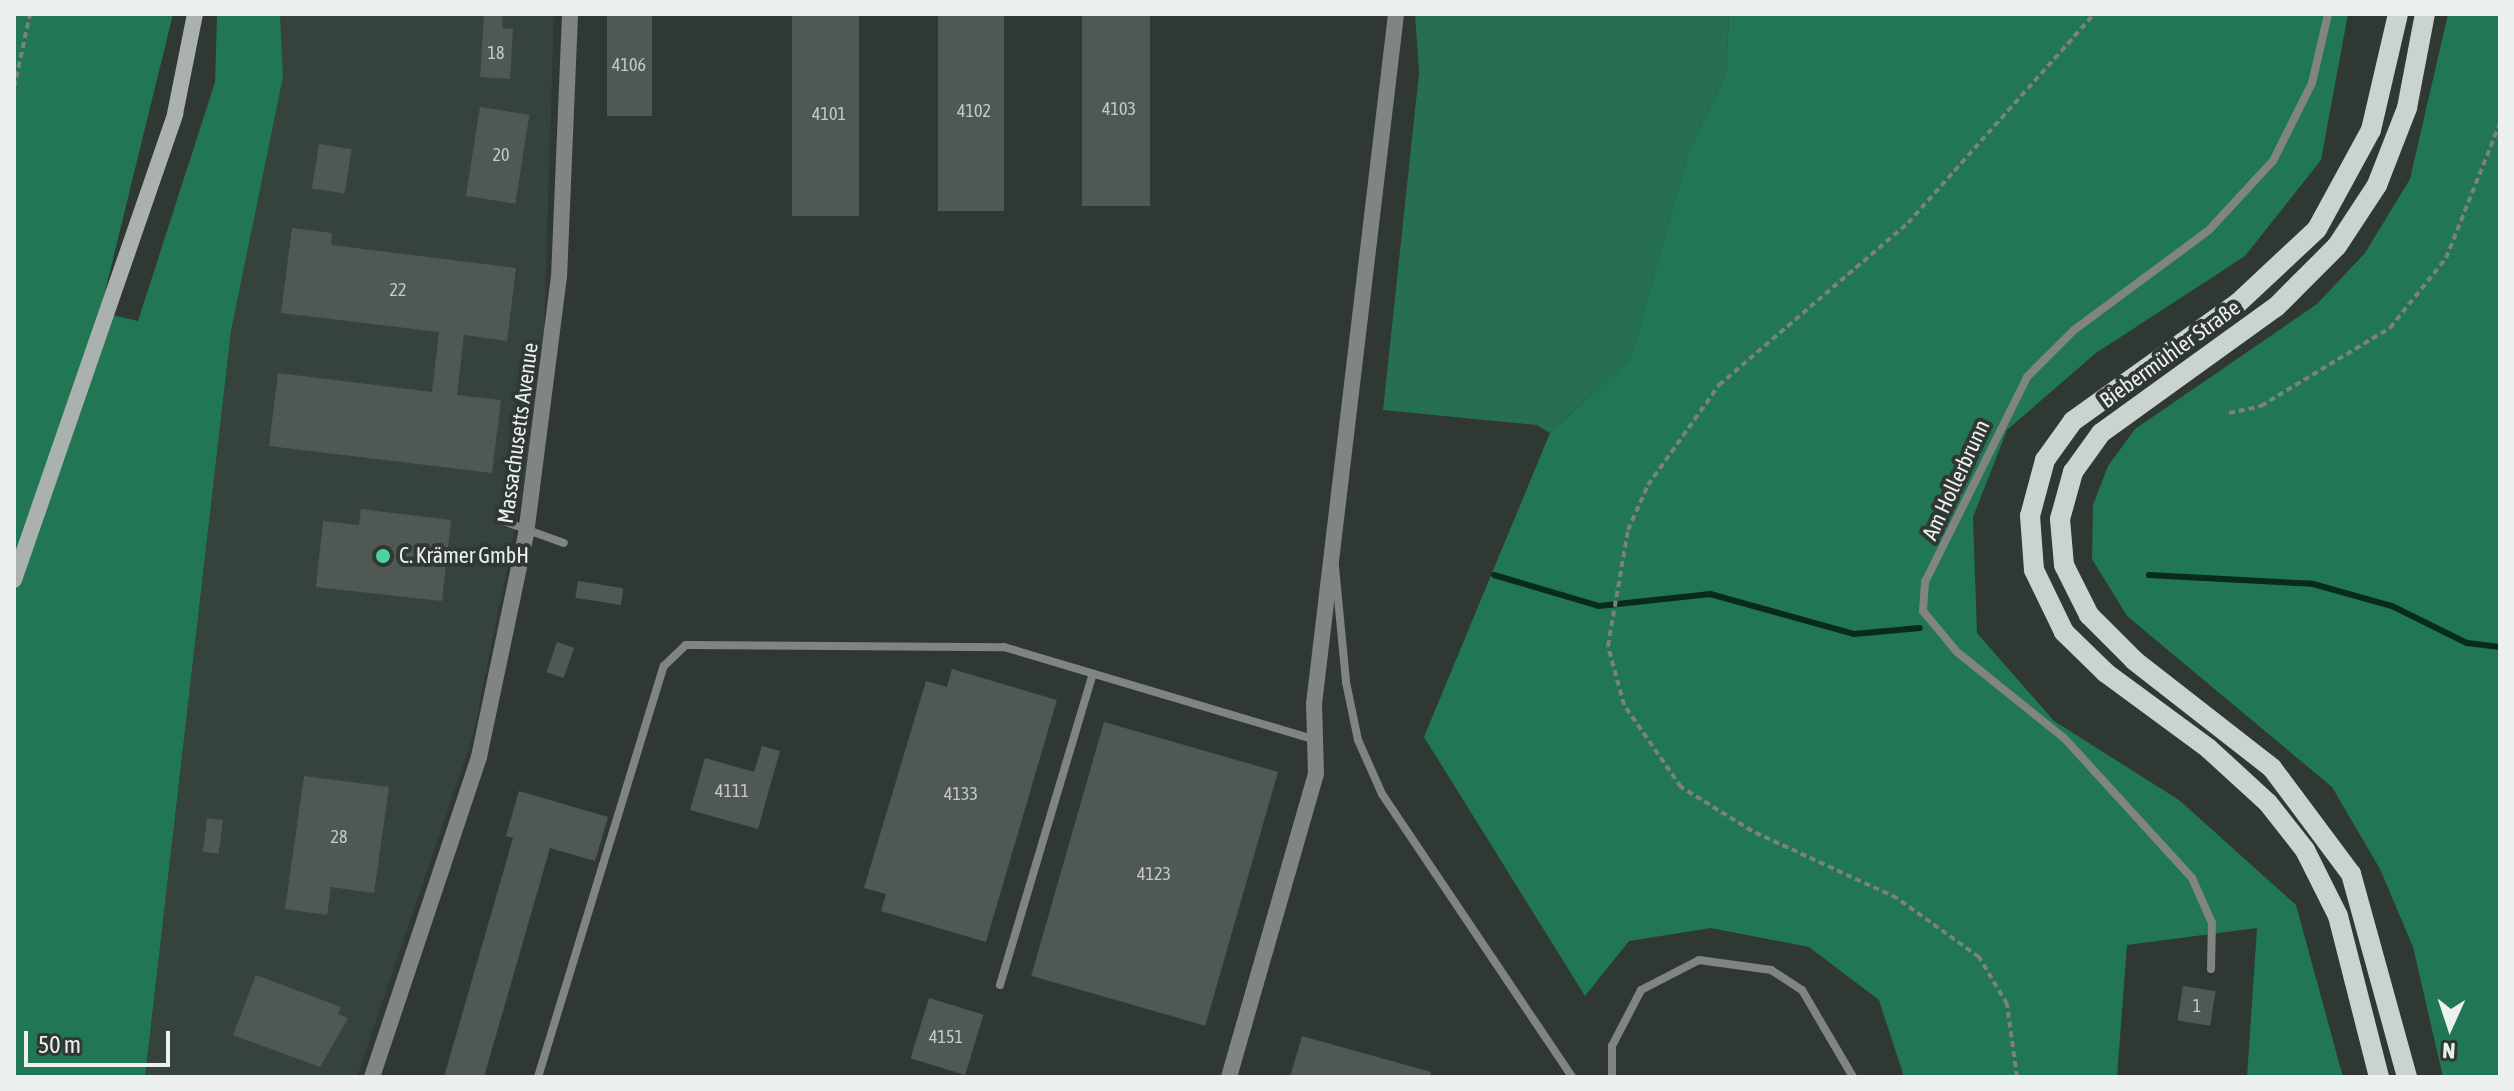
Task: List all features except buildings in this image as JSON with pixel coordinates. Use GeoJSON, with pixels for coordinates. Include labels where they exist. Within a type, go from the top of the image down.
{"type":"FeatureCollection","features":[{"type":"Feature","properties":{"kind":"main road"},"geometry":{"type":"LineString","coordinates":[[14,580],[175,114],[195,14]]}},
{"type":"Feature","properties":{"kind":"main road"},"geometry":{"type":"LineString","coordinates":[[2379,1077],[2338,916],[2305,850],[2208,748],[2106,673],[2064,632],[2034,570],[2030,516],[2045,460],[2073,421],[2238,303],[2317,229],[2371,130],[2398,14]]}},
{"type":"Feature","properties":{"kind":"main road","name":"Biebermühler Straße"},"geometry":{"type":"LineString","coordinates":[[2407,1077],[2351,874],[2272,768],[2134,660],[2089,615],[2064,565],[2060,519],[2073,472],[2101,433],[2276,307],[2337,246],[2377,185],[2407,108],[2425,14]]}},
{"type":"Feature","properties":{"kind":"street","name":"Massachusetts Avenue"},"geometry":{"type":"LineString","coordinates":[[372,1077],[479,757],[526,534],[559,278],[570,14]]}},
{"type":"Feature","properties":{"kind":"street"},"geometry":{"type":"LineString","coordinates":[[1229,1077],[1316,774],[1316,740],[1332,549],[1396,14]]}},
{"type":"Feature","properties":{"kind":"lane","name":"Am Hollerbrunn"},"geometry":{"type":"LineString","coordinates":[[2211,969],[2212,923],[2192,878],[2064,738],[1957,652],[1923,611],[1925,582],[2027,377],[2074,330],[2209,230],[2273,161],[2312,83],[2328,14]]}},
{"type":"Feature","properties":{"kind":"lane"},"geometry":{"type":"LineString","coordinates":[[498,519],[526,534],[564,543]]}},
{"type":"Feature","properties":{"kind":"lane"},"geometry":{"type":"LineString","coordinates":[[1332,549],[1346,682],[1358,740],[1382,794],[1572,1077]]}},
{"type":"Feature","properties":{"kind":"lane"},"geometry":{"type":"LineString","coordinates":[[538,1077],[672,653],[703,641],[1004,647],[1316,740]]}},
{"type":"Feature","properties":{"kind":"lane"},"geometry":{"type":"LineString","coordinates":[[1000,985],[1093,674]]}},
{"type":"Feature","properties":{"kind":"lane"},"geometry":{"type":"LineString","coordinates":[[1612,1077],[1612,1046],[1641,990],[1699,960],[1771,970],[1802,990],[1853,1077]]}},
{"type":"Feature","properties":{"kind":"path"},"geometry":{"type":"LineString","coordinates":[[14,87],[30,14]]}},
{"type":"Feature","properties":{"kind":"path"},"geometry":{"type":"LineString","coordinates":[[2017,1077],[2007,1004],[1979,957],[1897,898],[1752,831],[1681,787],[1624,705],[1608,646],[1617,560],[1632,519],[1719,385],[1908,223],[2094,14]]}},
{"type":"Feature","properties":{"kind":"path"},"geometry":{"type":"LineString","coordinates":[[2229,413],[2261,406],[2390,328],[2446,258],[2500,123]]}},
{"type":"Feature","properties":{"kind":"shaded area"},"geometry":{"type":"Polygon","coordinates":[[[280,14],[554,14],[544,331],[526,473],[473,736],[357,1077],[145,1077],[231,331],[283,77],[280,14]]]}},
{"type":"Feature","properties":{"kind":"green space"},"geometry":{"type":"Polygon","coordinates":[[[14,14],[173,14],[100,312],[138,321],[215,82],[217,14],[280,14],[283,77],[231,331],[145,1077],[14,1077],[14,14]]]}},
{"type":"Feature","properties":{"kind":"green space"},"geometry":{"type":"Polygon","coordinates":[[[1415,14],[1729,14],[1726,73],[1689,150],[1631,357],[1550,433],[1537,425],[1383,410],[1419,73],[1415,14]]]}},
{"type":"Feature","properties":{"kind":"green space"},"geometry":{"type":"Polygon","coordinates":[[[1729,14],[2348,14],[2321,160],[2245,256],[2096,353],[2007,430],[1973,517],[1977,633],[2054,721],[2179,800],[2296,905],[2343,1077],[2247,1077],[2257,928],[2127,945],[2117,1077],[1904,1077],[1879,1000],[1809,947],[1711,928],[1629,941],[1585,996],[1424,737],[1550,433],[1631,357],[1689,150],[1726,73],[1729,14]]]}},
{"type":"Feature","properties":{"kind":"green space"},"geometry":{"type":"Polygon","coordinates":[[[2448,14],[2500,14],[2500,1077],[2443,1077],[2413,947],[2380,869],[2332,787],[2127,616],[2092,559],[2093,505],[2108,466],[2135,429],[2317,304],[2365,253],[2410,179],[2448,14]]]}},
{"type":"Feature","properties":{"kind":"waterway"},"geometry":{"type":"LineString","coordinates":[[1494,575],[1599,606],[1710,594],[1854,634],[1920,628]]}},
{"type":"Feature","properties":{"kind":"waterway"},"geometry":{"type":"LineString","coordinates":[[2149,575],[2313,584],[2392,606],[2467,643],[2500,647]]}},
{"type":"Feature","properties":{"kind":"place","name":"C. Krämer GmbH"},"geometry":{"type":"Point","coordinates":[383,556]}}]}
